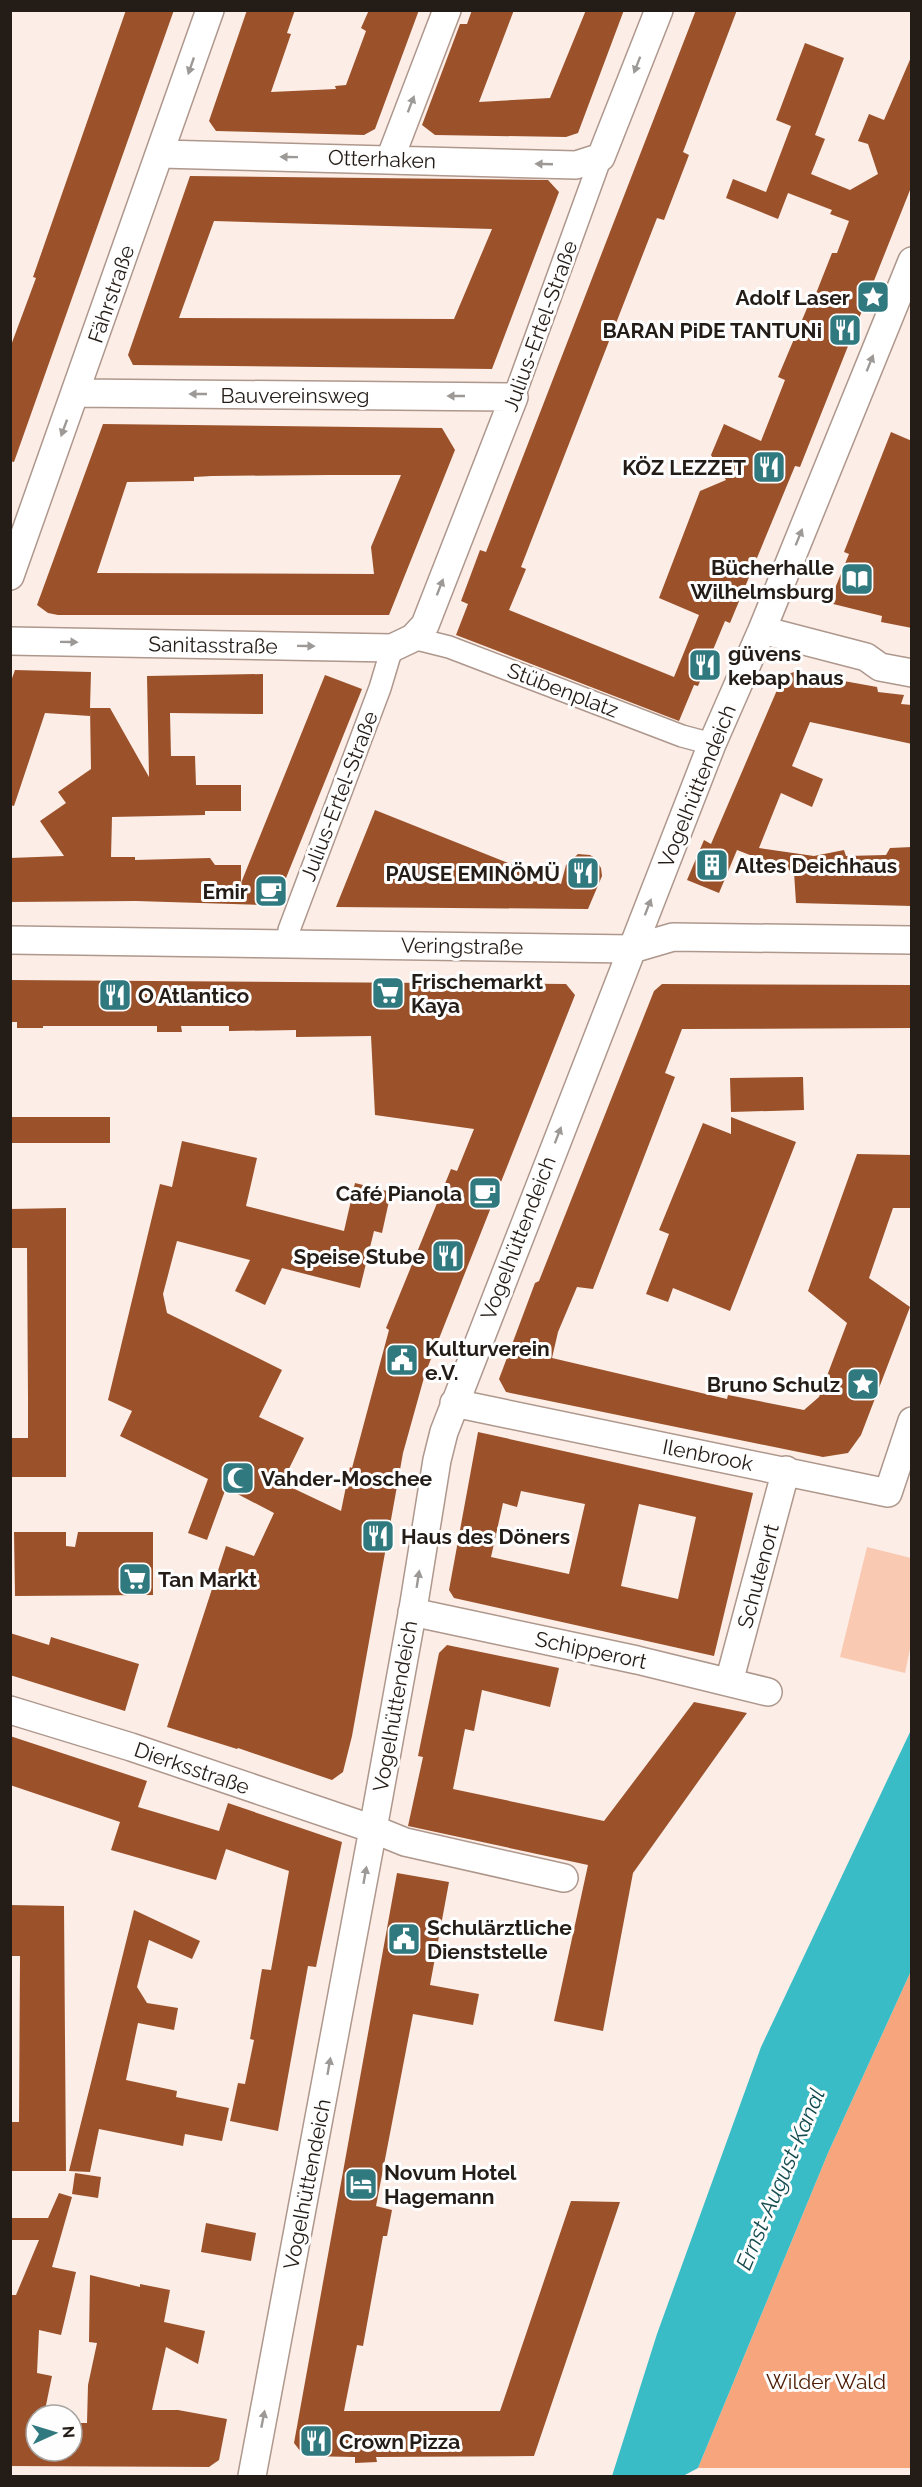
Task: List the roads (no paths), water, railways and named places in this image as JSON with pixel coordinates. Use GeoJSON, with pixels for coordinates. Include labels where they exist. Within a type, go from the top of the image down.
{"type":"FeatureCollection","features":[{"type":"Feature","properties":{"kind":"street","name":"Fährstraße"},"geometry":{"type":"LineString","coordinates":[[10,576],[210,10]]}},
{"type":"Feature","properties":{"kind":"street"},"geometry":{"type":"LineString","coordinates":[[390,159],[447,10]]}},
{"type":"Feature","properties":{"kind":"street","name":"Julius-Ertel-Straße"},"geometry":{"type":"LineString","coordinates":[[288,944],[289,930],[380,688],[403,643],[425,625],[514,397],[601,157],[659,10]]}},
{"type":"Feature","properties":{"kind":"street","name":"Otterhaken"},"geometry":{"type":"LineString","coordinates":[[161,154],[576,165],[601,157]]}},
{"type":"Feature","properties":{"kind":"street","name":"Vogelhüttendeich"},"geometry":{"type":"LineString","coordinates":[[252,2476],[373,1829],[437,1460],[454,1403],[712,744],[762,630],[912,261]]}},
{"type":"Feature","properties":{"kind":"street","name":"Bauvereinsweg"},"geometry":{"type":"LineString","coordinates":[[76,393],[514,397]]}},
{"type":"Feature","properties":{"kind":"street"},"geometry":{"type":"LineString","coordinates":[[762,630],[866,657],[880,666],[912,673]]}},
{"type":"Feature","properties":{"kind":"street","name":"Sanitasstraße"},"geometry":{"type":"LineString","coordinates":[[10,641],[403,643]]}},
{"type":"Feature","properties":{"kind":"street","name":"Stübenplatz"},"geometry":{"type":"LineString","coordinates":[[403,643],[449,646],[682,736],[712,744]]}},
{"type":"Feature","properties":{"kind":"street","name":"Veringstraße"},"geometry":{"type":"LineString","coordinates":[[10,940],[632,949],[673,937],[912,940]]}},
{"type":"Feature","properties":{"kind":"street","name":"Ilenbrook"},"geometry":{"type":"LineString","coordinates":[[454,1403],[786,1470],[888,1493],[912,1421]]}},
{"type":"Feature","properties":{"kind":"street","name":"Schutenort"},"geometry":{"type":"LineString","coordinates":[[729,1682],[786,1470]]}},
{"type":"Feature","properties":{"kind":"street","name":"Schipperort"},"geometry":{"type":"LineString","coordinates":[[412,1612],[768,1692]]}},
{"type":"Feature","properties":{"kind":"street","name":"Dierksstraße"},"geometry":{"type":"LineString","coordinates":[[10,1710],[131,1747],[405,1842],[564,1878]]}},
{"type":"Feature","properties":{"kind":"water","name":"Ernst-August-Kanal"},"geometry":{"type":"Polygon","coordinates":[[[911,1730],[911,1971],[828,2153],[698,2468],[683,2476],[612,2476],[657,2334],[761,2047],[911,1730]]]}},
{"type":"Feature","properties":{"kind":"place","name":"Adolf Laser"},"geometry":{"type":"Point","coordinates":[873,297]}},
{"type":"Feature","properties":{"kind":"place","name":"BARAN PiDE TANTUNi"},"geometry":{"type":"Point","coordinates":[845,330]}},
{"type":"Feature","properties":{"kind":"place","name":"KÖZ LEZZET"},"geometry":{"type":"Point","coordinates":[769,467]}},
{"type":"Feature","properties":{"kind":"place","name":"Bücherhalle Wilhelmsburg"},"geometry":{"type":"Point","coordinates":[857,579]}},
{"type":"Feature","properties":{"kind":"place","name":"güvens kebap haus"},"geometry":{"type":"Point","coordinates":[705,665]}},
{"type":"Feature","properties":{"kind":"place","name":"Altes Deichhaus"},"geometry":{"type":"Point","coordinates":[712,865]}},
{"type":"Feature","properties":{"kind":"place","name":"PAUSE EMINÖMÜ"},"geometry":{"type":"Point","coordinates":[583,873]}},
{"type":"Feature","properties":{"kind":"place","name":"Emir"},"geometry":{"type":"Point","coordinates":[271,891]}},
{"type":"Feature","properties":{"kind":"place","name":"Frischemarkt Kaya"},"geometry":{"type":"Point","coordinates":[388,993]}},
{"type":"Feature","properties":{"kind":"place","name":"O Atlantico"},"geometry":{"type":"Point","coordinates":[115,995]}},
{"type":"Feature","properties":{"kind":"place","name":"Café Pianola"},"geometry":{"type":"Point","coordinates":[485,1193]}},
{"type":"Feature","properties":{"kind":"place","name":"Speise Stube"},"geometry":{"type":"Point","coordinates":[448,1256]}},
{"type":"Feature","properties":{"kind":"place","name":"Kulturverein e.V."},"geometry":{"type":"Point","coordinates":[402,1360]}},
{"type":"Feature","properties":{"kind":"place","name":"Bruno Schulz"},"geometry":{"type":"Point","coordinates":[863,1384]}},
{"type":"Feature","properties":{"kind":"place","name":"Vahder-Moschee"},"geometry":{"type":"Point","coordinates":[238,1478]}},
{"type":"Feature","properties":{"kind":"place","name":"Haus des Döners"},"geometry":{"type":"Point","coordinates":[378,1536]}},
{"type":"Feature","properties":{"kind":"place","name":"Tan Markt"},"geometry":{"type":"Point","coordinates":[135,1579]}},
{"type":"Feature","properties":{"kind":"place","name":"Schulärztliche Dienststelle"},"geometry":{"type":"Point","coordinates":[404,1939]}},
{"type":"Feature","properties":{"kind":"place","name":"Novum Hotel Hagemann"},"geometry":{"type":"Point","coordinates":[361,2184]}},
{"type":"Feature","properties":{"kind":"place","name":"Crown Pizza"},"geometry":{"type":"Point","coordinates":[316,2441]}},
{"type":"Feature","properties":{"kind":"park label","name":"Wilder Wald"},"geometry":{"type":"Point","coordinates":[826,2381]}}]}
